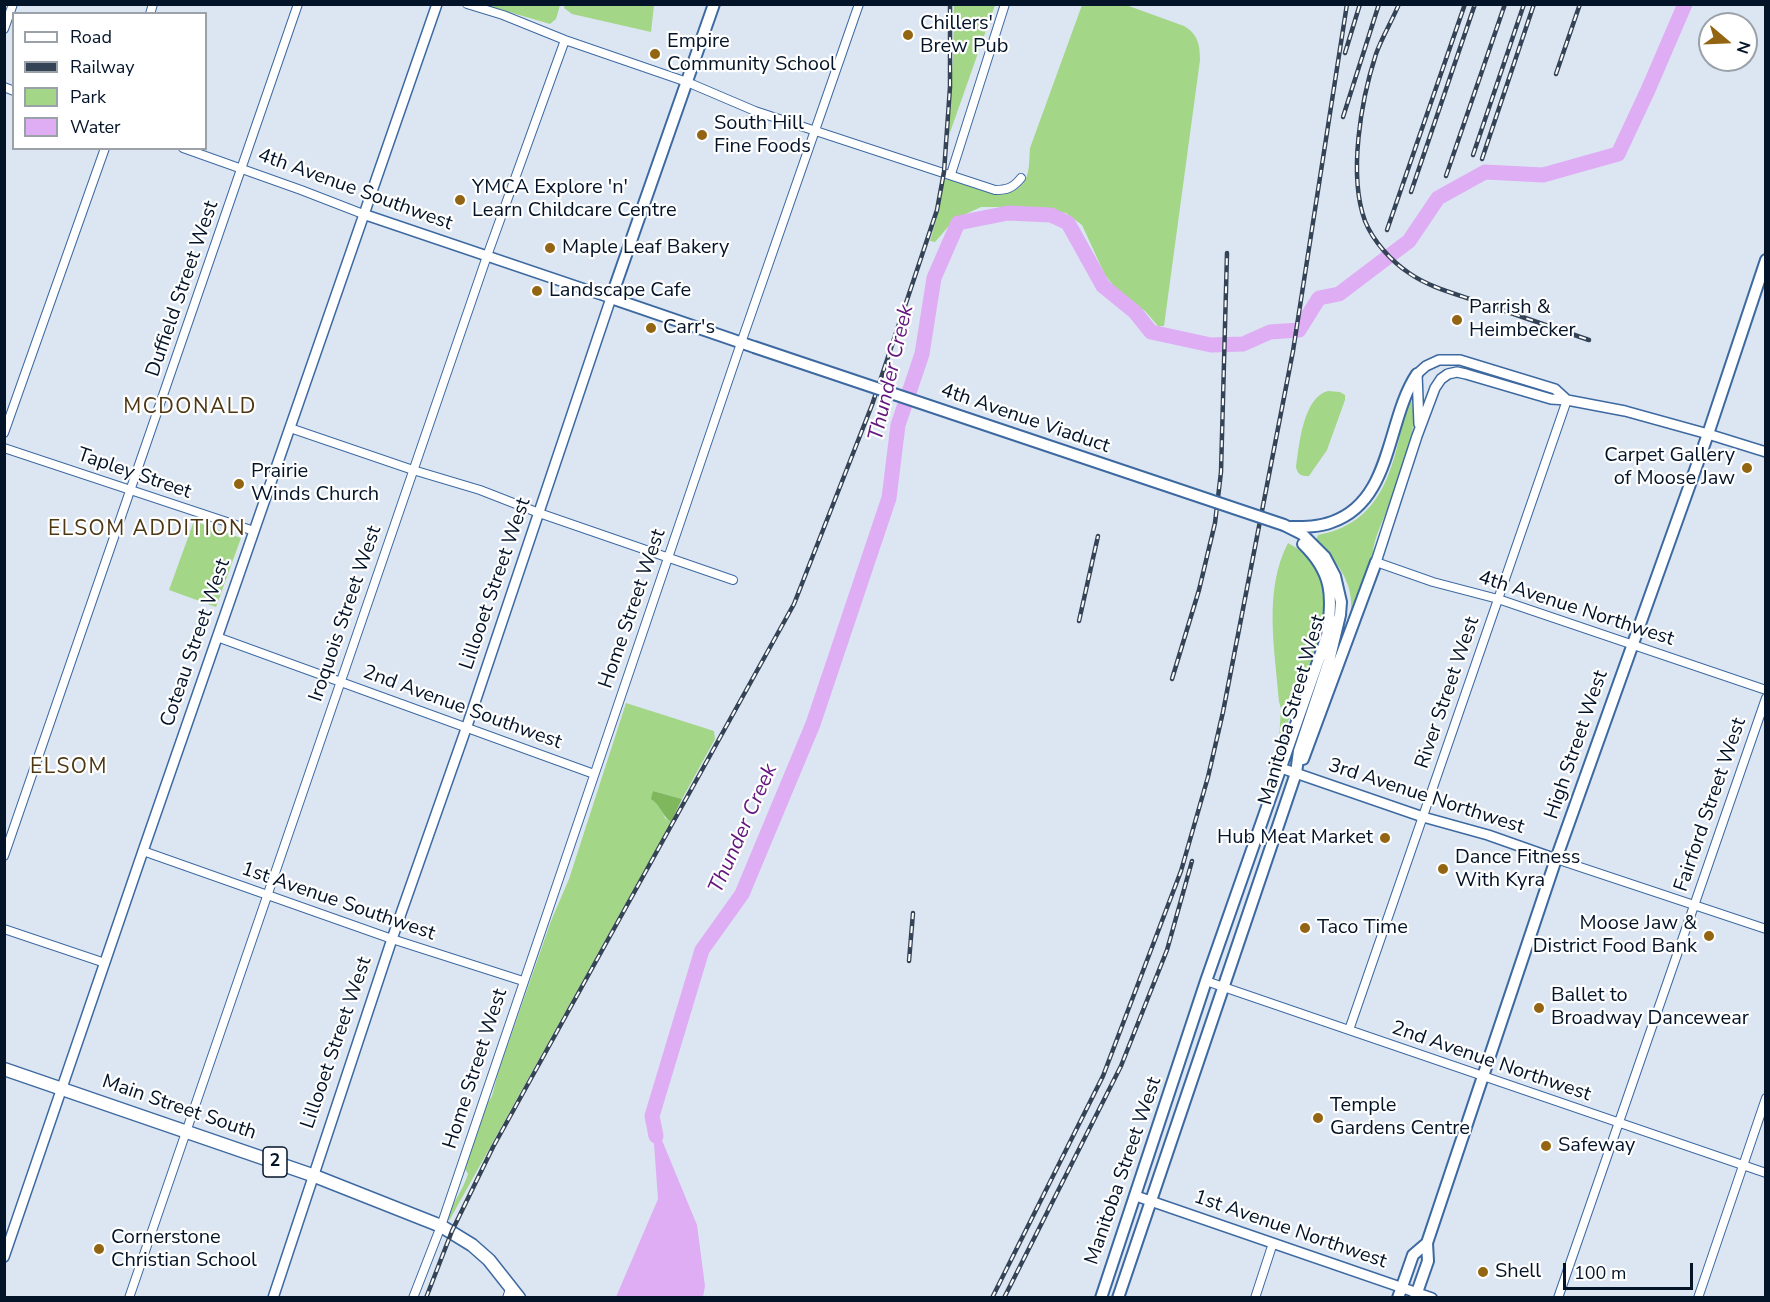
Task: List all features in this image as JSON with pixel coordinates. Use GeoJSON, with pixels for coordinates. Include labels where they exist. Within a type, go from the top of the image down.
{"type":"FeatureCollection","features":[{"type":"Feature","properties":{"kind":"main road","name":"Lillooet Street West"},"geometry":{"type":"LineString","coordinates":[[611,298],[714,4]]}},
{"type":"Feature","properties":{"kind":"main road","name":"High Street West"},"geometry":{"type":"LineString","coordinates":[[1416,1295],[1428,1261],[1427,1243],[1556,859],[1708,434],[1766,260]]}},
{"type":"Feature","properties":{"kind":"main road","name":"4th Avenue Southwest"},"geometry":{"type":"LineString","coordinates":[[611,298],[754,347]]}},
{"type":"Feature","properties":{"kind":"main road","name":"4th Avenue Viaduct"},"geometry":{"type":"LineString","coordinates":[[754,347],[1287,526]]}},
{"type":"Feature","properties":{"kind":"main road"},"geometry":{"type":"LineString","coordinates":[[1287,526],[1318,525],[1334,521],[1351,512],[1364,499],[1379,474],[1405,393],[1417,374]]}},
{"type":"Feature","properties":{"kind":"main road","name":"Manitoba Street West"},"geometry":{"type":"LineString","coordinates":[[1101,1298],[1206,981],[1323,649],[1330,606],[1328,584],[1322,567],[1287,526]]}},
{"type":"Feature","properties":{"kind":"main road","name":"Manitoba Street West"},"geometry":{"type":"LineString","coordinates":[[1118,1298],[1296,773],[1299,751],[1337,631],[1341,602],[1335,576],[1325,557],[1310,541],[1287,526]]}},
{"type":"Feature","properties":{"kind":"main road"},"geometry":{"type":"LineString","coordinates":[[1296,773],[1306,754],[1376,562]]}},
{"type":"Feature","properties":{"kind":"main road","name":"Main Street South"},"geometry":{"type":"LineString","coordinates":[[4,1069],[312,1175],[441,1226],[472,1245],[489,1260],[509,1292],[519,1298]]}},
{"type":"Feature","properties":{"kind":"main road","name":"High Street West"},"geometry":{"type":"LineString","coordinates":[[1400,1292],[1413,1255],[1427,1243]]}},
{"type":"Feature","properties":{"kind":"street"},"geometry":{"type":"LineString","coordinates":[[4,29],[13,4]]}},
{"type":"Feature","properties":{"kind":"street","name":"Duffield Street West"},"geometry":{"type":"LineString","coordinates":[[4,856],[298,4]]}},
{"type":"Feature","properties":{"kind":"street","name":"Coteau Street West"},"geometry":{"type":"LineString","coordinates":[[4,1257],[437,4]]}},
{"type":"Feature","properties":{"kind":"street"},"geometry":{"type":"LineString","coordinates":[[467,4],[687,82],[755,111],[995,190],[1014,187],[1022,178]]}},
{"type":"Feature","properties":{"kind":"street","name":"Home Street West"},"geometry":{"type":"LineString","coordinates":[[413,1298],[441,1226],[741,343],[859,4]]}},
{"type":"Feature","properties":{"kind":"street"},"geometry":{"type":"LineString","coordinates":[[951,174],[1005,4]]}},
{"type":"Feature","properties":{"kind":"street","name":"Iroquois Street West"},"geometry":{"type":"LineString","coordinates":[[129,1298],[487,256],[565,40]]}},
{"type":"Feature","properties":{"kind":"street"},"geometry":{"type":"LineString","coordinates":[[4,433],[104,150]]}},
{"type":"Feature","properties":{"kind":"street","name":"4th Avenue Southwest"},"geometry":{"type":"LineString","coordinates":[[189,150],[363,214],[611,298]]}},
{"type":"Feature","properties":{"kind":"street","name":"Lillooet Street West"},"geometry":{"type":"LineString","coordinates":[[273,1298],[312,1175],[467,726],[611,298]]}},
{"type":"Feature","properties":{"kind":"street"},"geometry":{"type":"LineString","coordinates":[[1417,436],[1419,416],[1417,374],[1421,369],[1439,360],[1460,360],[1555,389],[1568,400]]}},
{"type":"Feature","properties":{"kind":"street"},"geometry":{"type":"LineString","coordinates":[[1376,562],[1417,436],[1438,384],[1448,375],[1457,372],[1544,398],[1568,400],[1625,411],[1766,452]]}},
{"type":"Feature","properties":{"kind":"street","name":"River Street West"},"geometry":{"type":"LineString","coordinates":[[1349,1030],[1568,400]]}},
{"type":"Feature","properties":{"kind":"street"},"geometry":{"type":"LineString","coordinates":[[290,428],[480,490],[539,513],[733,580]]}},
{"type":"Feature","properties":{"kind":"street","name":"Tapley Street"},"geometry":{"type":"LineString","coordinates":[[4,448],[254,531]]}},
{"type":"Feature","properties":{"kind":"street","name":"4th Avenue Northwest"},"geometry":{"type":"LineString","coordinates":[[1376,562],[1433,582],[1498,599],[1766,690]]}},
{"type":"Feature","properties":{"kind":"street","name":"2nd Avenue Southwest"},"geometry":{"type":"LineString","coordinates":[[217,637],[594,774]]}},
{"type":"Feature","properties":{"kind":"street","name":"Fairford Street West"},"geometry":{"type":"LineString","coordinates":[[1558,1298],[1766,698]]}},
{"type":"Feature","properties":{"kind":"street","name":"3rd Avenue Northwest"},"geometry":{"type":"LineString","coordinates":[[1281,768],[1766,929]]}},
{"type":"Feature","properties":{"kind":"street","name":"1st Avenue Southwest"},"geometry":{"type":"LineString","coordinates":[[143,851],[392,939],[523,981]]}},
{"type":"Feature","properties":{"kind":"street"},"geometry":{"type":"LineString","coordinates":[[4,928],[105,963]]}},
{"type":"Feature","properties":{"kind":"street","name":"2nd Avenue Northwest"},"geometry":{"type":"LineString","coordinates":[[1206,981],[1766,1173]]}},
{"type":"Feature","properties":{"kind":"street"},"geometry":{"type":"LineString","coordinates":[[1698,1298],[1766,1098]]}},
{"type":"Feature","properties":{"kind":"street","name":"1st Avenue Northwest"},"geometry":{"type":"LineString","coordinates":[[1136,1196],[1273,1243],[1400,1292],[1432,1298]]}},
{"type":"Feature","properties":{"kind":"street"},"geometry":{"type":"LineString","coordinates":[[1255,1298],[1273,1243]]}},
{"type":"Feature","properties":{"kind":"green space"},"geometry":{"type":"Polygon","coordinates":[[[493,4],[560,5],[556,19],[550,24],[492,7],[493,4]]]}},
{"type":"Feature","properties":{"kind":"green space"},"geometry":{"type":"Polygon","coordinates":[[[565,4],[654,5],[651,32],[572,14],[564,8],[565,4]]]}},
{"type":"Feature","properties":{"kind":"green space"},"geometry":{"type":"Polygon","coordinates":[[[954,5],[995,5],[948,138],[953,59],[954,5]]]}},
{"type":"Feature","properties":{"kind":"green space"},"geometry":{"type":"Polygon","coordinates":[[[1082,5],[1126,5],[1184,26],[1195,36],[1199,45],[1200,60],[1164,326],[1158,326],[1145,311],[1116,289],[1105,275],[1082,225],[1066,213],[1028,207],[981,207],[955,219],[935,242],[930,241],[945,176],[976,188],[999,193],[1010,192],[1018,188],[1025,180],[1029,169],[1030,148],[1082,5]]]}},
{"type":"Feature","properties":{"kind":"green space"},"geometry":{"type":"Polygon","coordinates":[[[1328,391],[1340,392],[1345,395],[1345,400],[1327,450],[1309,476],[1302,475],[1296,467],[1304,423],[1313,402],[1328,391]]]}},
{"type":"Feature","properties":{"kind":"green space"},"geometry":{"type":"Polygon","coordinates":[[[1409,394],[1413,408],[1413,423],[1407,455],[1376,539],[1373,564],[1348,633],[1351,604],[1347,582],[1334,560],[1316,540],[1318,535],[1342,528],[1361,516],[1375,500],[1393,462],[1409,394]]]}},
{"type":"Feature","properties":{"kind":"green space"},"geometry":{"type":"Polygon","coordinates":[[[194,521],[241,538],[216,607],[169,590],[194,521]]]}},
{"type":"Feature","properties":{"kind":"green space"},"geometry":{"type":"Polygon","coordinates":[[[1288,543],[1307,556],[1316,567],[1326,587],[1326,594],[1323,623],[1315,658],[1279,740],[1281,708],[1273,641],[1273,601],[1280,561],[1288,543]]]}},
{"type":"Feature","properties":{"kind":"green space"},"geometry":{"type":"Polygon","coordinates":[[[626,703],[714,731],[715,739],[682,799],[653,791],[665,818],[671,822],[449,1221],[447,1218],[468,1174],[464,1167],[484,1109],[492,1096],[551,921],[569,879],[626,703]]]}},
{"type":"Feature","properties":{"kind":"green space"},"geometry":{"type":"Polygon","coordinates":[[[653,791],[682,799],[671,822],[651,799],[653,791]]]}},
{"type":"Feature","properties":{"kind":"water"},"geometry":{"type":"Polygon","coordinates":[[[652,1116],[697,1225],[705,1286],[703,1297],[616,1297],[658,1199],[652,1116]]]}},
{"type":"Feature","properties":{"kind":"waterway","name":"Thunder Creek"},"geometry":{"type":"LineString","coordinates":[[656,1136],[652,1116],[702,950],[742,894],[813,724],[889,498],[898,425],[922,354],[934,278],[958,223],[1008,213],[1051,215],[1068,223],[1103,286],[1135,312],[1151,332],[1211,345],[1243,344],[1270,332],[1299,330],[1319,298],[1339,294],[1409,241],[1438,198],[1485,172],[1543,175],[1618,154],[1685,4]]}},
{"type":"Feature","properties":{"kind":"railway"},"geometry":{"type":"LineString","coordinates":[[426,1298],[452,1231],[493,1147],[794,604],[872,405],[937,210],[944,172],[950,87],[950,4]]}},
{"type":"Feature","properties":{"kind":"railway"},"geometry":{"type":"LineString","coordinates":[[992,1298],[1103,1076],[1181,871],[1208,777],[1223,712],[1293,351],[1347,4]]}},
{"type":"Feature","properties":{"kind":"railway"},"geometry":{"type":"LineString","coordinates":[[1345,53],[1360,4]]}},
{"type":"Feature","properties":{"kind":"railway"},"geometry":{"type":"LineString","coordinates":[[1343,117],[1379,4]]}},
{"type":"Feature","properties":{"kind":"railway"},"geometry":{"type":"LineString","coordinates":[[1399,4],[1376,54],[1361,115],[1357,182],[1360,203],[1368,228],[1389,257],[1417,278],[1450,292],[1589,340]]}},
{"type":"Feature","properties":{"kind":"railway"},"geometry":{"type":"LineString","coordinates":[[1387,230],[1465,4]]}},
{"type":"Feature","properties":{"kind":"railway"},"geometry":{"type":"LineString","coordinates":[[1411,192],[1475,4]]}},
{"type":"Feature","properties":{"kind":"railway"},"geometry":{"type":"LineString","coordinates":[[1446,176],[1505,4]]}},
{"type":"Feature","properties":{"kind":"railway"},"geometry":{"type":"LineString","coordinates":[[1473,155],[1524,4]]}},
{"type":"Feature","properties":{"kind":"railway"},"geometry":{"type":"LineString","coordinates":[[1482,159],[1534,4]]}},
{"type":"Feature","properties":{"kind":"railway"},"geometry":{"type":"LineString","coordinates":[[1556,74],[1580,4]]}},
{"type":"Feature","properties":{"kind":"railway"},"geometry":{"type":"LineString","coordinates":[[1172,679],[1199,590],[1215,523],[1221,472],[1227,253]]}},
{"type":"Feature","properties":{"kind":"railway"},"geometry":{"type":"LineString","coordinates":[[1079,621],[1098,536]]}},
{"type":"Feature","properties":{"kind":"railway"},"geometry":{"type":"LineString","coordinates":[[1004,1298],[1121,1066],[1167,950],[1192,861]]}},
{"type":"Feature","properties":{"kind":"railway"},"geometry":{"type":"LineString","coordinates":[[909,961],[913,913]]}},
{"type":"Feature","properties":{"kind":"place","name":"Chillers' Brew Pub"},"geometry":{"type":"Point","coordinates":[908,35]}},
{"type":"Feature","properties":{"kind":"place","name":"Empire Community School"},"geometry":{"type":"Point","coordinates":[655,54]}},
{"type":"Feature","properties":{"kind":"place","name":"South Hill Fine Foods"},"geometry":{"type":"Point","coordinates":[702,135]}},
{"type":"Feature","properties":{"kind":"place","name":"YMCA Explore 'n' Learn Childcare Centre"},"geometry":{"type":"Point","coordinates":[460,200]}},
{"type":"Feature","properties":{"kind":"place","name":"Maple Leaf Bakery"},"geometry":{"type":"Point","coordinates":[550,248]}},
{"type":"Feature","properties":{"kind":"place","name":"Landscape Cafe"},"geometry":{"type":"Point","coordinates":[537,291]}},
{"type":"Feature","properties":{"kind":"place","name":"Parrish & Heimbecker"},"geometry":{"type":"Point","coordinates":[1457,320]}},
{"type":"Feature","properties":{"kind":"place","name":"Carr's"},"geometry":{"type":"Point","coordinates":[651,328]}},
{"type":"Feature","properties":{"kind":"place","name":"Carpet Gallery of Moose Jaw"},"geometry":{"type":"Point","coordinates":[1747,468]}},
{"type":"Feature","properties":{"kind":"place","name":"Prairie Winds Church"},"geometry":{"type":"Point","coordinates":[239,484]}},
{"type":"Feature","properties":{"kind":"place","name":"Hub Meat Market"},"geometry":{"type":"Point","coordinates":[1385,838]}},
{"type":"Feature","properties":{"kind":"place","name":"Dance Fitness With Kyra"},"geometry":{"type":"Point","coordinates":[1443,869]}},
{"type":"Feature","properties":{"kind":"place","name":"Taco Time"},"geometry":{"type":"Point","coordinates":[1305,928]}},
{"type":"Feature","properties":{"kind":"place","name":"Moose Jaw & District Food Bank"},"geometry":{"type":"Point","coordinates":[1709,936]}},
{"type":"Feature","properties":{"kind":"place","name":"Ballet to Broadway Dancewear"},"geometry":{"type":"Point","coordinates":[1539,1008]}},
{"type":"Feature","properties":{"kind":"place","name":"Temple Gardens Centre"},"geometry":{"type":"Point","coordinates":[1318,1118]}},
{"type":"Feature","properties":{"kind":"place","name":"Safeway"},"geometry":{"type":"Point","coordinates":[1546,1146]}},
{"type":"Feature","properties":{"kind":"place","name":"Cornerstone Christian School"},"geometry":{"type":"Point","coordinates":[99,1249]}},
{"type":"Feature","properties":{"kind":"place","name":"Shell"},"geometry":{"type":"Point","coordinates":[1483,1272]}},
{"type":"Feature","properties":{"kind":"district","name":"MCDONALD"},"geometry":{"type":"Point","coordinates":[190,408]}},
{"type":"Feature","properties":{"kind":"district","name":"ELSOM ADDITION"},"geometry":{"type":"Point","coordinates":[147,530]}},
{"type":"Feature","properties":{"kind":"district","name":"ELSOM"},"geometry":{"type":"Point","coordinates":[69,768]}}]}
